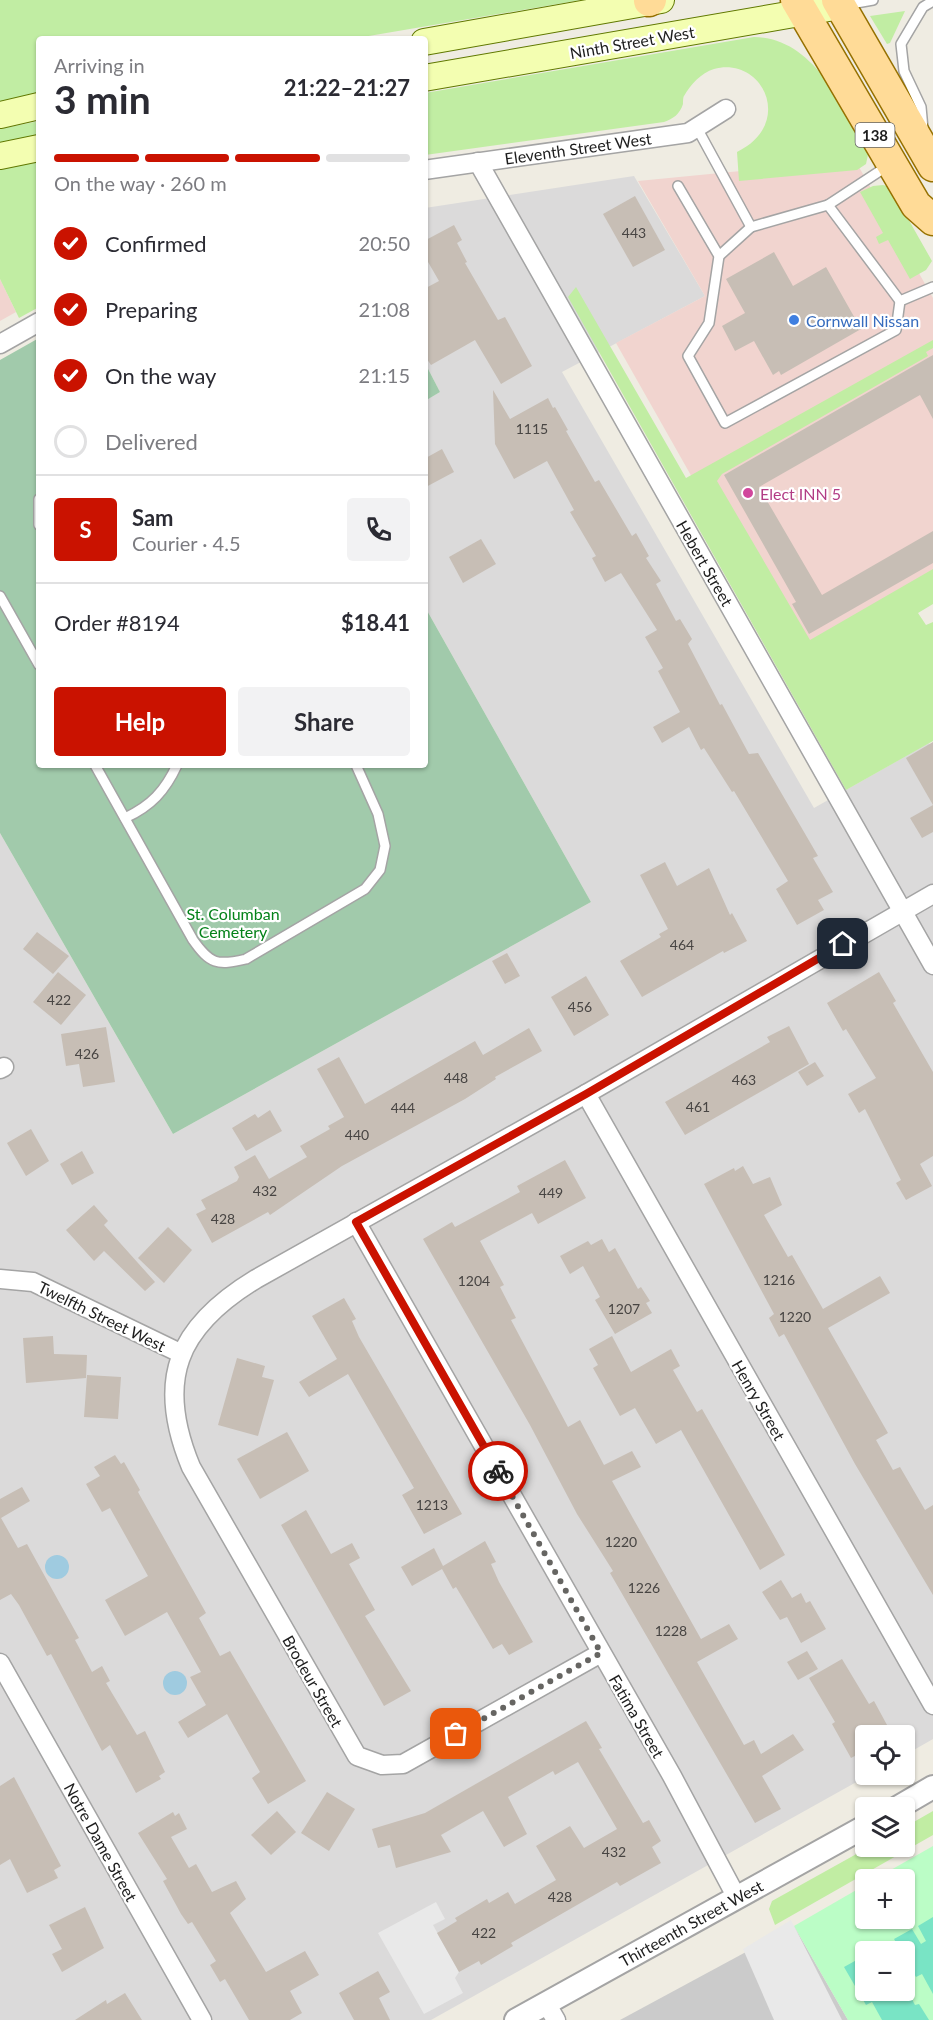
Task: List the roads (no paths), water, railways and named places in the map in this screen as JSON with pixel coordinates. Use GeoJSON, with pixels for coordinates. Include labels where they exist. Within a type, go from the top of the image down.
{"type":"FeatureCollection","features":[{"type":"Feature","properties":{"kind":"main road"},"geometry":{"type":"LineString","coordinates":[[428,41],[653,0]]}},
{"type":"Feature","properties":{"kind":"main road","name":"Ninth Street West"},"geometry":{"type":"LineString","coordinates":[[428,77],[800,6],[838,3]]}},
{"type":"Feature","properties":{"kind":"main road","name":"138"},"geometry":{"type":"LineString","coordinates":[[838,3],[929,159]]}},
{"type":"Feature","properties":{"kind":"main road","name":"138"},"geometry":{"type":"LineString","coordinates":[[800,6],[916,205],[933,220]]}},
{"type":"Feature","properties":{"kind":"main road"},"geometry":{"type":"LineString","coordinates":[[0,115],[36,107]]}},
{"type":"Feature","properties":{"kind":"main road"},"geometry":{"type":"LineString","coordinates":[[0,156],[36,149]]}},
{"type":"Feature","properties":{"kind":"street","name":"Eleventh Street West"},"geometry":{"type":"LineString","coordinates":[[428,169],[688,133],[726,109]]}},
{"type":"Feature","properties":{"kind":"street","name":"Hebert Street"},"geometry":{"type":"LineString","coordinates":[[478,162],[933,965]]}},
{"type":"Feature","properties":{"kind":"street"},"geometry":{"type":"LineString","coordinates":[[0,344],[36,324]]}},
{"type":"Feature","properties":{"kind":"street","name":"Twelfth Street West"},"geometry":{"type":"LineString","coordinates":[[0,1279],[33,1282],[180,1353],[197,1327],[231,1294],[586,1094],[933,894]]}},
{"type":"Feature","properties":{"kind":"street","name":"Henry Street"},"geometry":{"type":"LineString","coordinates":[[586,1094],[933,1705]]}},
{"type":"Feature","properties":{"kind":"street","name":"Fatima Street"},"geometry":{"type":"LineString","coordinates":[[356,1222],[672,1776],[737,1898]]}},
{"type":"Feature","properties":{"kind":"street","name":"Brodeur Street"},"geometry":{"type":"LineString","coordinates":[[180,1353],[176,1418],[191,1467],[357,1756],[382,1765],[403,1764],[601,1653]]}},
{"type":"Feature","properties":{"kind":"street","name":"Notre Dame Street"},"geometry":{"type":"LineString","coordinates":[[0,1663],[201,2020]]}},
{"type":"Feature","properties":{"kind":"street"},"geometry":{"type":"LineString","coordinates":[[915,1798],[933,1787]]}},
{"type":"Feature","properties":{"kind":"street","name":"Thirteenth Street West"},"geometry":{"type":"LineString","coordinates":[[516,2020],[551,2012],[737,1898],[855,1832]]}},
{"type":"Feature","properties":{"kind":"lane"},"geometry":{"type":"LineString","coordinates":[[838,3],[873,0]]}},
{"type":"Feature","properties":{"kind":"lane"},"geometry":{"type":"LineString","coordinates":[[929,159],[921,107],[904,71],[901,44],[923,7],[933,1]]}},
{"type":"Feature","properties":{"kind":"lane"},"geometry":{"type":"LineString","coordinates":[[697,128],[751,227]]}},
{"type":"Feature","properties":{"kind":"lane"},"geometry":{"type":"LineString","coordinates":[[719,256],[751,227],[828,205],[892,163]]}},
{"type":"Feature","properties":{"kind":"lane"},"geometry":{"type":"LineString","coordinates":[[678,186],[719,256],[709,323],[688,356],[725,423],[896,330],[900,302],[828,205]]}},
{"type":"Feature","properties":{"kind":"lane"},"geometry":{"type":"LineString","coordinates":[[900,302],[933,287]]}},
{"type":"Feature","properties":{"kind":"lane"},"geometry":{"type":"LineString","coordinates":[[0,596],[36,660]]}},
{"type":"Feature","properties":{"kind":"lane"},"geometry":{"type":"LineString","coordinates":[[97,768],[193,940],[206,958],[225,964],[246,959],[365,889],[380,870],[385,846],[380,825],[357,768]]}},
{"type":"Feature","properties":{"kind":"lane"},"geometry":{"type":"LineString","coordinates":[[125,818],[142,810],[166,789],[176,768]]}},
{"type":"Feature","properties":{"kind":"water"},"geometry":{"type":"Polygon","coordinates":[[[57,1555],[62,1556],[68,1562],[68,1572],[62,1578],[57,1579],[52,1578],[46,1572],[45,1567],[46,1562],[52,1556],[57,1555]]]}},
{"type":"Feature","properties":{"kind":"water"},"geometry":{"type":"Polygon","coordinates":[[[175,1671],[180,1672],[186,1678],[186,1688],[180,1694],[175,1695],[170,1694],[164,1688],[163,1683],[164,1678],[170,1672],[175,1671]]]}},
{"type":"Feature","properties":{"kind":"place","name":"Cornwall Nissan"},"geometry":{"type":"Point","coordinates":[794,320]}},
{"type":"Feature","properties":{"kind":"place","name":"Elect INN 5"},"geometry":{"type":"Point","coordinates":[748,493]}},
{"type":"Feature","properties":{"kind":"park label","name":"St. Columban Cemetery"},"geometry":{"type":"Point","coordinates":[233,922]}}]}
